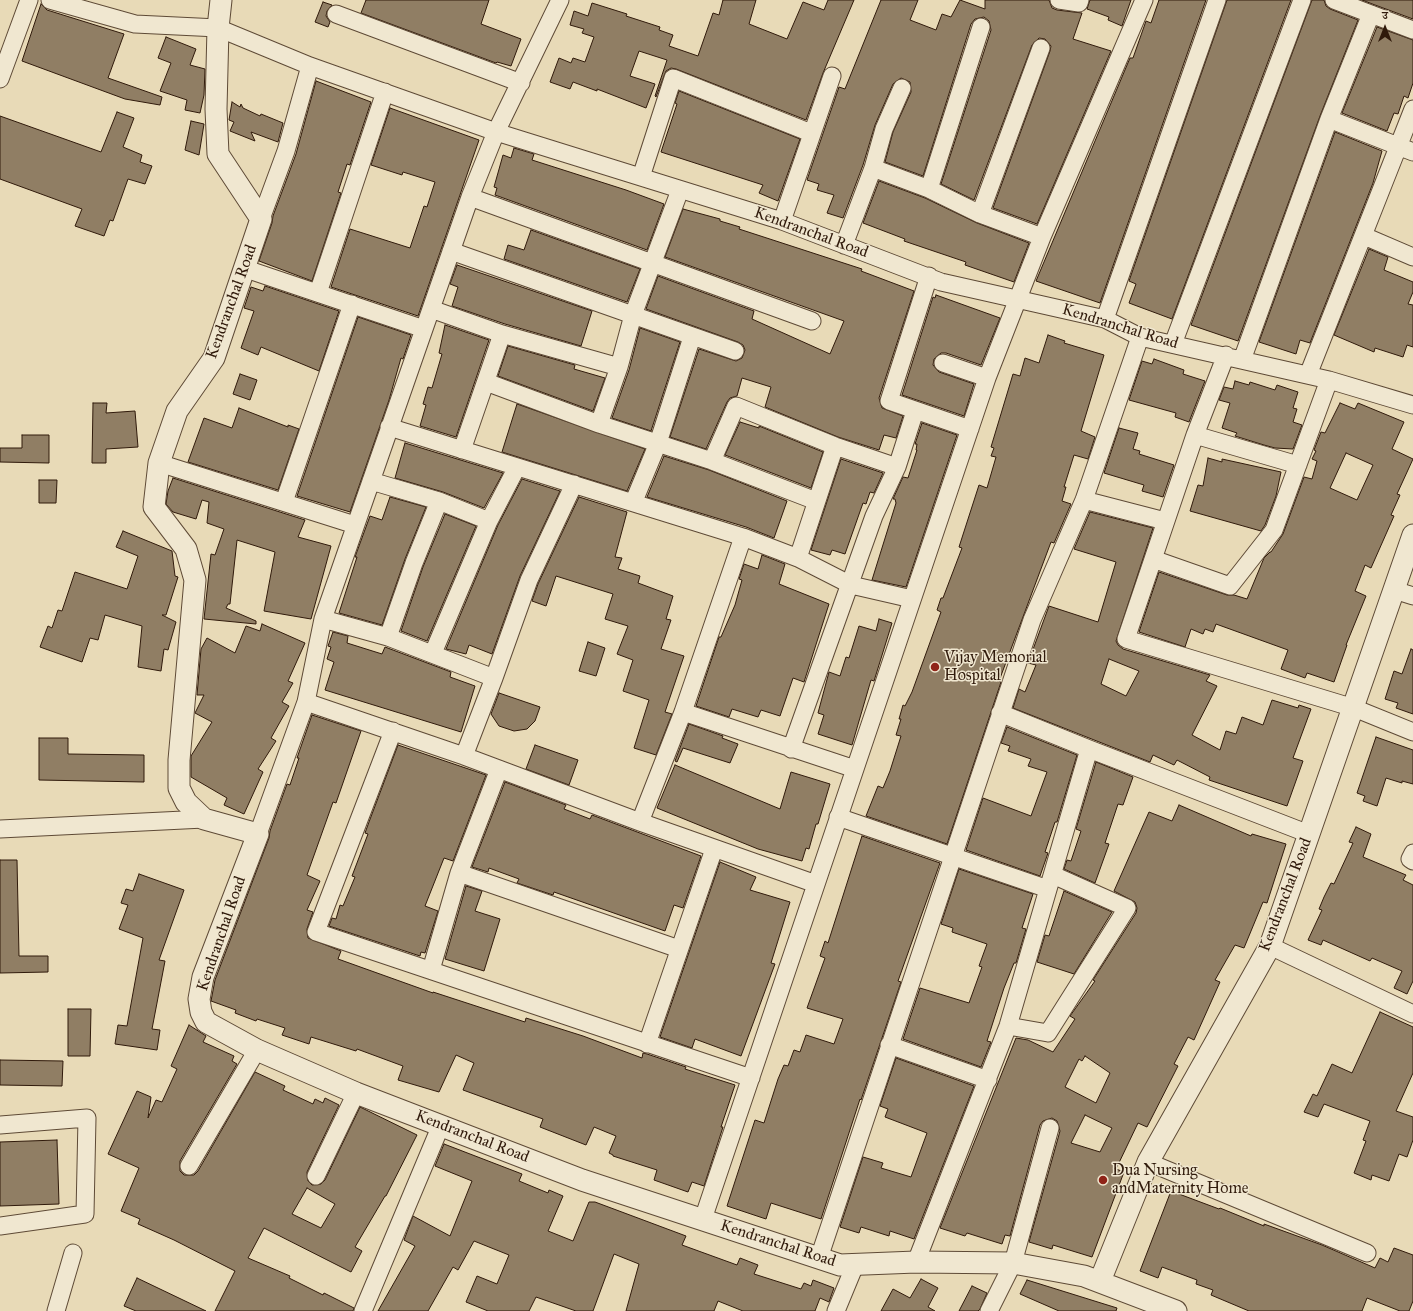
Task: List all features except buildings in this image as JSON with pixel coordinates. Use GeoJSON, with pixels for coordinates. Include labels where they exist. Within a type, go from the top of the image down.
{"type":"FeatureCollection","features":[{"type":"Feature","properties":{"kind":"street"},"geometry":{"type":"LineString","coordinates":[[2,69],[29,0]]}},
{"type":"Feature","properties":{"kind":"street","name":"Kendranchal Road"},"geometry":{"type":"LineString","coordinates":[[50,0],[135,24],[218,28],[310,66],[496,132],[782,221],[844,245],[965,288],[1105,319],[1140,337],[1329,380],[1413,405]]}},
{"type":"Feature","properties":{"kind":"street"},"geometry":{"type":"LineString","coordinates":[[221,0],[218,28],[216,109],[218,154],[261,220]]}},
{"type":"Feature","properties":{"kind":"street"},"geometry":{"type":"LineString","coordinates":[[258,834],[306,702],[323,619],[470,197],[496,132],[560,0]]}},
{"type":"Feature","properties":{"kind":"street"},"geometry":{"type":"LineString","coordinates":[[1059,0],[1079,3],[1080,0]]}},
{"type":"Feature","properties":{"kind":"street"},"geometry":{"type":"LineString","coordinates":[[703,1219],[987,378],[1042,237],[1144,0]]}},
{"type":"Feature","properties":{"kind":"street"},"geometry":{"type":"LineString","coordinates":[[1105,319],[1217,0]]}},
{"type":"Feature","properties":{"kind":"street"},"geometry":{"type":"LineString","coordinates":[[1173,344],[1302,0]]}},
{"type":"Feature","properties":{"kind":"street"},"geometry":{"type":"LineString","coordinates":[[1334,0],[1413,30]]}},
{"type":"Feature","properties":{"kind":"street"},"geometry":{"type":"LineString","coordinates":[[336,14],[521,83]]}},
{"type":"Feature","properties":{"kind":"street"},"geometry":{"type":"LineString","coordinates":[[1371,14],[1234,358],[1194,435],[1126,639],[1354,708],[1413,732]]}},
{"type":"Feature","properties":{"kind":"street"},"geometry":{"type":"LineString","coordinates":[[929,189],[982,27]]}},
{"type":"Feature","properties":{"kind":"street"},"geometry":{"type":"LineString","coordinates":[[980,214],[1040,48]]}},
{"type":"Feature","properties":{"kind":"street"},"geometry":{"type":"LineString","coordinates":[[261,220],[286,151],[310,66]]}},
{"type":"Feature","properties":{"kind":"street"},"geometry":{"type":"LineString","coordinates":[[782,221],[811,133],[832,76]]}},
{"type":"Feature","properties":{"kind":"street"},"geometry":{"type":"LineString","coordinates":[[641,177],[673,78],[811,133]]}},
{"type":"Feature","properties":{"kind":"street"},"geometry":{"type":"LineString","coordinates":[[844,245],[873,168],[884,129],[902,88]]}},
{"type":"Feature","properties":{"kind":"street"},"geometry":{"type":"LineString","coordinates":[[318,293],[385,92]]}},
{"type":"Feature","properties":{"kind":"street"},"geometry":{"type":"LineString","coordinates":[[1308,375],[1364,236],[1405,150],[1413,108]]}},
{"type":"Feature","properties":{"kind":"street"},"geometry":{"type":"LineString","coordinates":[[1329,119],[1405,150]]}},
{"type":"Feature","properties":{"kind":"street"},"geometry":{"type":"LineString","coordinates":[[873,168],[929,189],[980,214],[1042,237]]}},
{"type":"Feature","properties":{"kind":"street"},"geometry":{"type":"LineString","coordinates":[[599,424],[619,368],[633,315],[680,190]]}},
{"type":"Feature","properties":{"kind":"street"},"geometry":{"type":"LineString","coordinates":[[470,197],[653,262],[812,321]]}},
{"type":"Feature","properties":{"kind":"street","name":"Kendranchal Road"},"geometry":{"type":"LineString","coordinates":[[261,220],[246,269],[214,358],[178,411],[159,463],[154,507],[186,549],[195,580],[179,760],[179,788],[186,802],[204,819],[258,834],[203,977],[199,999],[201,1012],[206,1022],[257,1050],[356,1093],[591,1183],[840,1265],[916,1262],[1014,1263],[1084,1276],[1176,1311]]}},
{"type":"Feature","properties":{"kind":"street"},"geometry":{"type":"LineString","coordinates":[[1364,236],[1413,257]]}},
{"type":"Feature","properties":{"kind":"street"},"geometry":{"type":"LineString","coordinates":[[451,251],[735,351]]}},
{"type":"Feature","properties":{"kind":"street"},"geometry":{"type":"LineString","coordinates":[[246,269],[424,329]]}},
{"type":"Feature","properties":{"kind":"street"},"geometry":{"type":"LineString","coordinates":[[929,276],[889,401],[970,429]]}},
{"type":"Feature","properties":{"kind":"street"},"geometry":{"type":"LineString","coordinates":[[284,502],[352,304]]}},
{"type":"Feature","properties":{"kind":"street"},"geometry":{"type":"LineString","coordinates":[[431,309],[502,334],[619,368]]}},
{"type":"Feature","properties":{"kind":"street"},"geometry":{"type":"LineString","coordinates":[[462,450],[502,334]]}},
{"type":"Feature","properties":{"kind":"street"},"geometry":{"type":"LineString","coordinates":[[634,501],[658,443],[692,337]]}},
{"type":"Feature","properties":{"kind":"street"},"geometry":{"type":"LineString","coordinates":[[818,1258],[1032,620],[1084,500],[1140,337]]}},
{"type":"Feature","properties":{"kind":"street"},"geometry":{"type":"LineString","coordinates":[[943,363],[987,378]]}},
{"type":"Feature","properties":{"kind":"street"},"geometry":{"type":"LineString","coordinates":[[1153,559],[1230,586],[1274,530],[1329,380]]}},
{"type":"Feature","properties":{"kind":"street"},"geometry":{"type":"LineString","coordinates":[[486,382],[599,424],[712,461],[816,501]]}},
{"type":"Feature","properties":{"kind":"street"},"geometry":{"type":"LineString","coordinates":[[712,461],[736,406],[834,446],[897,467]]}},
{"type":"Feature","properties":{"kind":"street"},"geometry":{"type":"LineString","coordinates":[[792,749],[851,585],[874,516],[897,467],[915,411]]}},
{"type":"Feature","properties":{"kind":"street"},"geometry":{"type":"LineString","coordinates":[[390,427],[517,467],[634,501],[743,536],[798,558],[851,585],[912,599]]}},
{"type":"Feature","properties":{"kind":"street"},"geometry":{"type":"LineString","coordinates":[[1194,435],[1298,465]]}},
{"type":"Feature","properties":{"kind":"street"},"geometry":{"type":"LineString","coordinates":[[798,558],[834,446]]}},
{"type":"Feature","properties":{"kind":"street"},"geometry":{"type":"LineString","coordinates":[[159,463],[355,525]]}},
{"type":"Feature","properties":{"kind":"street"},"geometry":{"type":"LineString","coordinates":[[433,653],[489,522],[517,467]]}},
{"type":"Feature","properties":{"kind":"street"},"geometry":{"type":"LineString","coordinates":[[371,481],[439,501],[489,522]]}},
{"type":"Feature","properties":{"kind":"street"},"geometry":{"type":"LineString","coordinates":[[464,756],[529,580],[574,484]]}},
{"type":"Feature","properties":{"kind":"street"},"geometry":{"type":"LineString","coordinates":[[1084,500],[1165,522]]}},
{"type":"Feature","properties":{"kind":"street"},"geometry":{"type":"LineString","coordinates":[[388,637],[414,562],[439,501]]}},
{"type":"Feature","properties":{"kind":"street","name":"Kendranchal Road"},"geometry":{"type":"LineString","coordinates":[[1100,1281],[1148,1162],[1270,946],[1354,708],[1404,593],[1413,535]]}},
{"type":"Feature","properties":{"kind":"street"},"geometry":{"type":"LineString","coordinates":[[640,822],[683,712],[743,536]]}},
{"type":"Feature","properties":{"kind":"street"},"geometry":{"type":"LineString","coordinates":[[323,619],[388,637],[433,653],[494,678]]}},
{"type":"Feature","properties":{"kind":"street"},"geometry":{"type":"LineString","coordinates":[[306,702],[464,756],[714,849],[816,884]]}},
{"type":"Feature","properties":{"kind":"street"},"geometry":{"type":"LineString","coordinates":[[683,712],[855,770]]}},
{"type":"Feature","properties":{"kind":"street"},"geometry":{"type":"LineString","coordinates":[[1000,713],[1310,834]]}},
{"type":"Feature","properties":{"kind":"street"},"geometry":{"type":"LineString","coordinates":[[393,731],[316,932],[751,1078]]}},
{"type":"Feature","properties":{"kind":"street"},"geometry":{"type":"LineString","coordinates":[[916,1262],[1008,1026],[1089,749]]}},
{"type":"Feature","properties":{"kind":"street"},"geometry":{"type":"LineString","coordinates":[[431,970],[459,873],[499,769]]}},
{"type":"Feature","properties":{"kind":"street"},"geometry":{"type":"LineString","coordinates":[[838,818],[953,856],[1050,882],[1127,908],[1048,1033],[1008,1026]]}},
{"type":"Feature","properties":{"kind":"street"},"geometry":{"type":"LineString","coordinates":[[0,829],[204,819]]}},
{"type":"Feature","properties":{"kind":"street"},"geometry":{"type":"LineString","coordinates":[[647,1044],[714,849]]}},
{"type":"Feature","properties":{"kind":"street"},"geometry":{"type":"LineString","coordinates":[[1413,853],[1410,859],[1413,861]]}},
{"type":"Feature","properties":{"kind":"street"},"geometry":{"type":"LineString","coordinates":[[459,873],[679,949]]}},
{"type":"Feature","properties":{"kind":"street"},"geometry":{"type":"LineString","coordinates":[[1270,946],[1413,1014]]}},
{"type":"Feature","properties":{"kind":"street"},"geometry":{"type":"LineString","coordinates":[[889,1046],[988,1080]]}},
{"type":"Feature","properties":{"kind":"street"},"geometry":{"type":"LineString","coordinates":[[189,1166],[257,1050]]}},
{"type":"Feature","properties":{"kind":"street"},"geometry":{"type":"LineString","coordinates":[[316,1176],[356,1093]]}},
{"type":"Feature","properties":{"kind":"street"},"geometry":{"type":"LineString","coordinates":[[0,1125],[87,1118],[85,1214],[0,1226]]}},
{"type":"Feature","properties":{"kind":"street"},"geometry":{"type":"LineString","coordinates":[[363,1311],[441,1125]]}},
{"type":"Feature","properties":{"kind":"street"},"geometry":{"type":"LineString","coordinates":[[989,1311],[1014,1263],[1050,1128]]}},
{"type":"Feature","properties":{"kind":"street"},"geometry":{"type":"LineString","coordinates":[[1148,1162],[1367,1253]]}},
{"type":"Feature","properties":{"kind":"street"},"geometry":{"type":"LineString","coordinates":[[56,1311],[73,1253]]}},
{"type":"Feature","properties":{"kind":"street"},"geometry":{"type":"LineString","coordinates":[[836,1311],[855,1265]]}},
{"type":"Feature","properties":{"kind":"place","name":"Vijay Memorial Hospital"},"geometry":{"type":"Point","coordinates":[935,667]}},
{"type":"Feature","properties":{"kind":"place","name":"Dua Nursing andMaternity Home"},"geometry":{"type":"Point","coordinates":[1103,1180]}}]}
